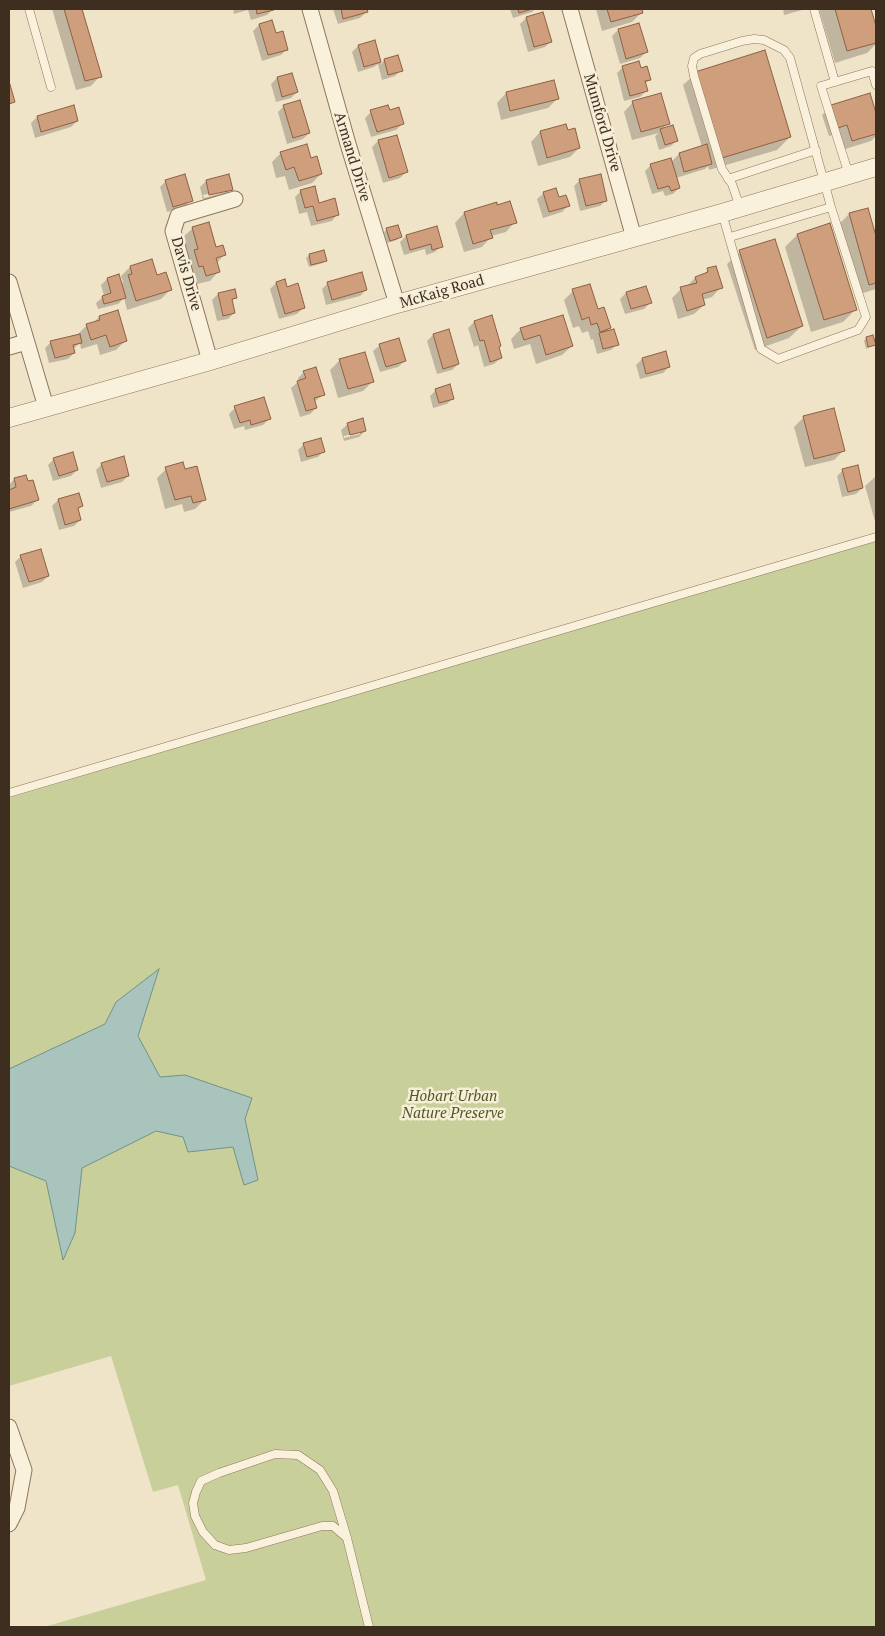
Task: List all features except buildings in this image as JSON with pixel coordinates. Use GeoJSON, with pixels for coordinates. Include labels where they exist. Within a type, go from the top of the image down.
{"type":"FeatureCollection","features":[{"type":"Feature","properties":{"kind":"street","name":"Armand Drive"},"geometry":{"type":"LineString","coordinates":[[310,9],[348,144],[397,304]]}},
{"type":"Feature","properties":{"kind":"street","name":"Mumford Drive"},"geometry":{"type":"LineString","coordinates":[[570,9],[634,238]]}},
{"type":"Feature","properties":{"kind":"street","name":"McKaig Road"},"geometry":{"type":"LineString","coordinates":[[9,418],[210,361],[397,304],[740,208],[876,167]]}},
{"type":"Feature","properties":{"kind":"street","name":"Davis Drive"},"geometry":{"type":"LineString","coordinates":[[210,361],[173,231],[178,216],[235,199]]}},
{"type":"Feature","properties":{"kind":"street"},"geometry":{"type":"LineString","coordinates":[[9,282],[46,407]]}},
{"type":"Feature","properties":{"kind":"street"},"geometry":{"type":"LineString","coordinates":[[9,347],[26,342]]}},
{"type":"Feature","properties":{"kind":"street"},"geometry":{"type":"LineString","coordinates":[[9,1427],[24,1470],[17,1508],[9,1524]]}},
{"type":"Feature","properties":{"kind":"lane"},"geometry":{"type":"LineString","coordinates":[[29,9],[51,87]]}},
{"type":"Feature","properties":{"kind":"lane"},"geometry":{"type":"LineString","coordinates":[[814,9],[835,82]]}},
{"type":"Feature","properties":{"kind":"lane"},"geometry":{"type":"LineString","coordinates":[[722,213],[761,349],[778,359],[858,330],[866,317],[831,207],[790,58],[784,50],[764,40],[754,38],[700,54],[694,58],[692,66],[722,169],[732,184],[740,208]]}},
{"type":"Feature","properties":{"kind":"lane"},"geometry":{"type":"LineString","coordinates":[[849,175],[821,86],[872,71],[876,86]]}},
{"type":"Feature","properties":{"kind":"lane"},"geometry":{"type":"LineString","coordinates":[[728,179],[816,150]]}},
{"type":"Feature","properties":{"kind":"lane"},"geometry":{"type":"LineString","coordinates":[[730,237],[831,207]]}},
{"type":"Feature","properties":{"kind":"lane"},"geometry":{"type":"LineString","coordinates":[[9,793],[876,537]]}},
{"type":"Feature","properties":{"kind":"lane"},"geometry":{"type":"LineString","coordinates":[[347,1538],[332,1526],[322,1526],[246,1548],[229,1550],[215,1545],[203,1532],[195,1516],[193,1504],[196,1492],[201,1481],[275,1454],[298,1455],[320,1470],[333,1491],[347,1538],[369,1627]]}},
{"type":"Feature","properties":{"kind":"green space","name":"Hobart Urban Nature Preserve"},"geometry":{"type":"Polygon","coordinates":[[[876,538],[876,1627],[44,1627],[206,1580],[178,1485],[153,1492],[111,1356],[9,1386],[9,798],[876,538]]]}},
{"type":"Feature","properties":{"kind":"water"},"geometry":{"type":"Polygon","coordinates":[[[159,969],[138,1036],[160,1077],[185,1075],[252,1098],[245,1119],[258,1180],[244,1185],[233,1147],[188,1152],[183,1137],[156,1131],[82,1168],[75,1233],[63,1260],[46,1181],[9,1166],[9,1069],[105,1024],[116,1002],[159,969]]]}}]}
